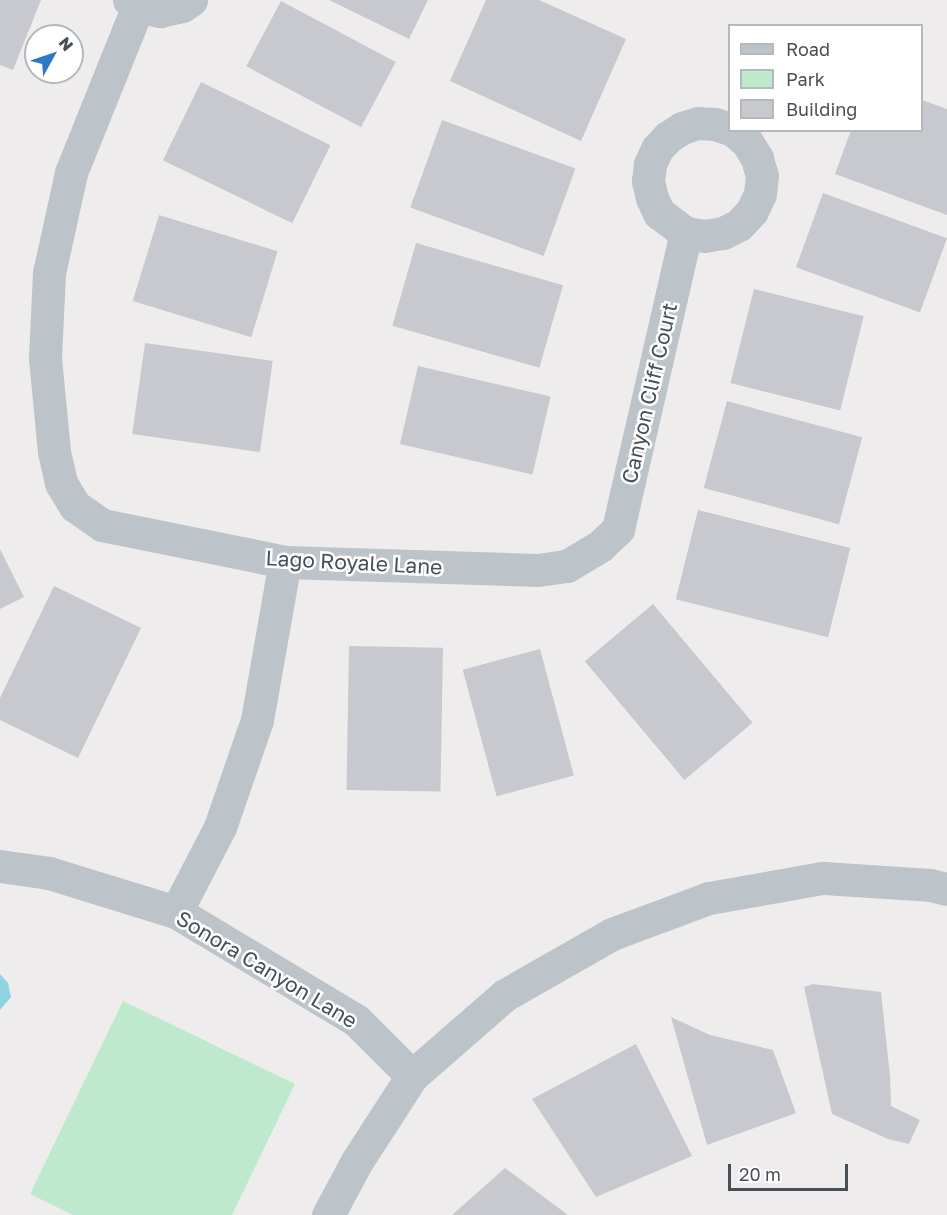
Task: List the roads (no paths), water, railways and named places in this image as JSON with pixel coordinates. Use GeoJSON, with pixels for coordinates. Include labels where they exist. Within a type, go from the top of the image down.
{"type":"FeatureCollection","features":[{"type":"Feature","properties":{"kind":"street"},"geometry":{"type":"LineString","coordinates":[[134,3],[160,11],[182,6],[191,0]]}},
{"type":"Feature","properties":{"kind":"street","name":"Lago Royale Lane"},"geometry":{"type":"LineString","coordinates":[[134,3],[71,173],[49,273],[45,358],[54,452],[61,483],[75,506],[102,525],[285,562],[538,570],[567,566],[600,546]]}},
{"type":"Feature","properties":{"kind":"street"},"geometry":{"type":"LineString","coordinates":[[728,129],[715,124],[698,123],[682,128],[668,136],[657,149],[650,164],[648,181],[659,213],[686,233],[704,236],[723,233],[739,225],[752,211],[760,194],[762,176],[757,158],[747,142],[734,132]]}},
{"type":"Feature","properties":{"kind":"street","name":"Canyon Cliff Court"},"geometry":{"type":"LineString","coordinates":[[600,546],[618,529],[686,233]]}},
{"type":"Feature","properties":{"kind":"street"},"geometry":{"type":"LineString","coordinates":[[176,912],[220,827],[257,720],[285,562]]}},
{"type":"Feature","properties":{"kind":"street","name":"Sonora Canyon Lane"},"geometry":{"type":"LineString","coordinates":[[0,867],[49,873],[176,912],[356,1020],[412,1076]]}},
{"type":"Feature","properties":{"kind":"street"},"geometry":{"type":"LineString","coordinates":[[328,1215],[357,1161],[412,1076],[505,995],[612,934],[709,898],[823,878],[930,885],[947,889]]}},
{"type":"Feature","properties":{"kind":"water"},"geometry":{"type":"Polygon","coordinates":[[[0,974],[8,983],[11,997],[0,1010],[0,974]]]}}]}
